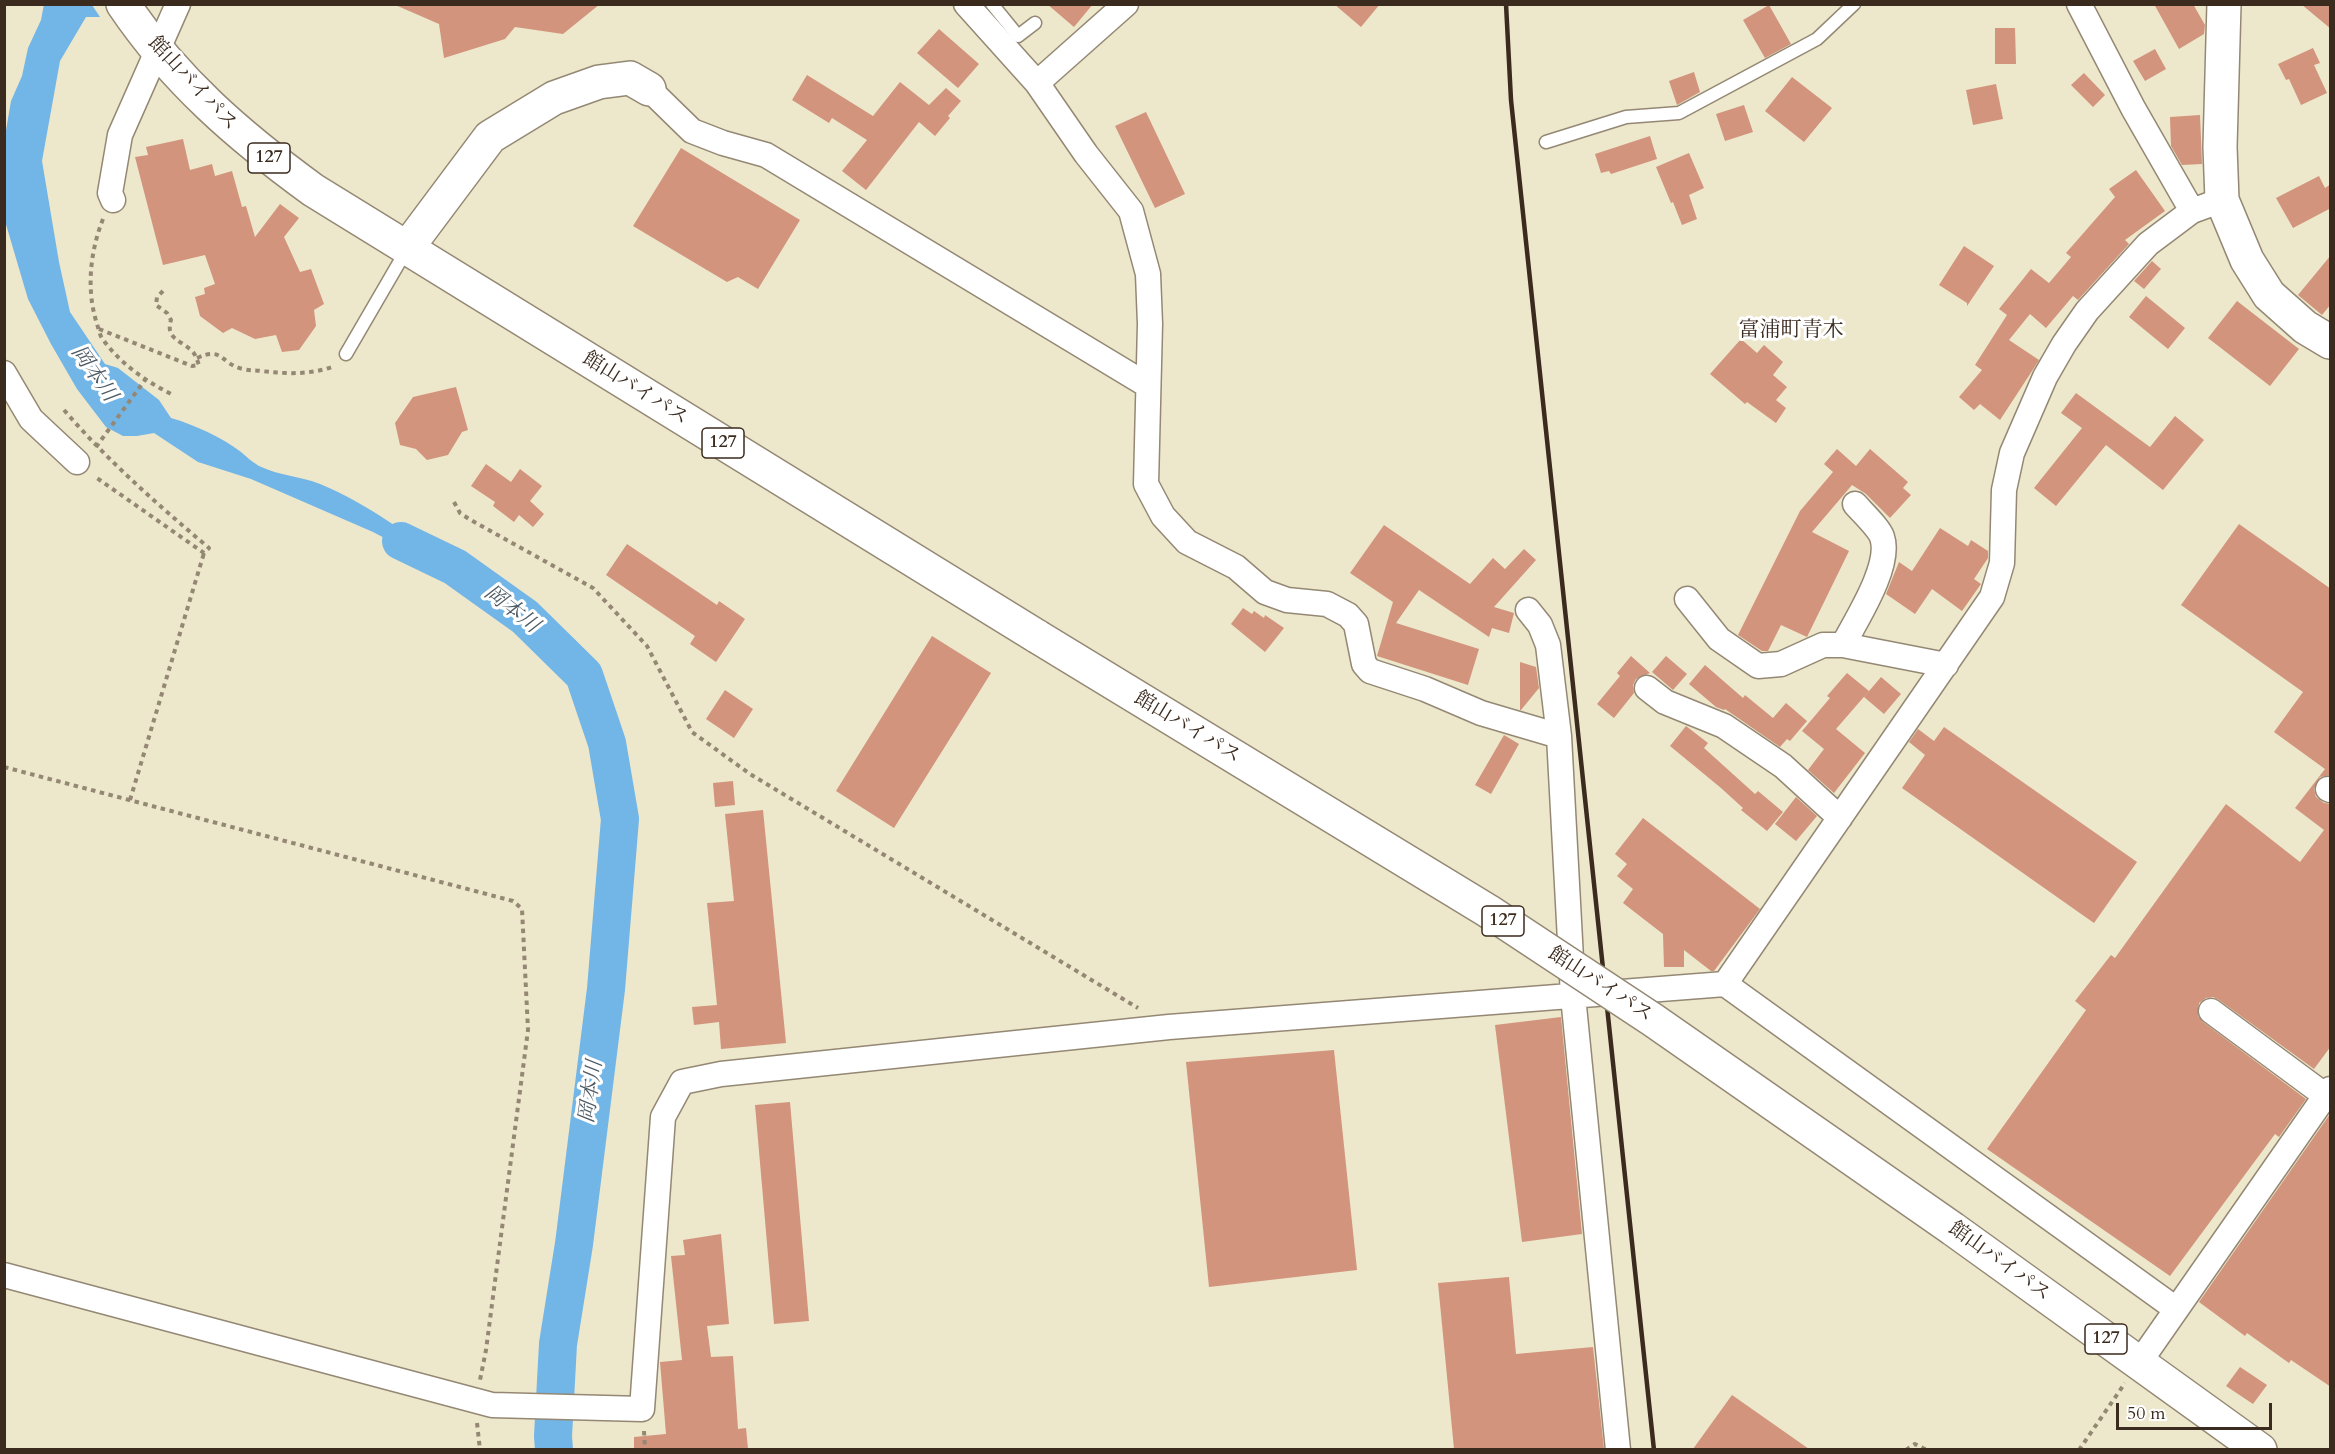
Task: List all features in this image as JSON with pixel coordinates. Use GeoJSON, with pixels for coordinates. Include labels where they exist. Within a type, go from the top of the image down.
{"type":"FeatureCollection","features":[{"type":"Feature","properties":{"kind":"main road","name":"館山バイパス"},"geometry":{"type":"LineString","coordinates":[[123,4],[154,46],[191,89],[258,149],[313,190],[1038,638],[1498,917],[1653,1020],[1953,1229],[2260,1449]]}},
{"type":"Feature","properties":{"kind":"main road"},"geometry":{"type":"LineString","coordinates":[[2224,4],[2220,147],[2222,200],[2247,260],[2269,295],[2305,327],[2331,342]]}},
{"type":"Feature","properties":{"kind":"main road"},"geometry":{"type":"LineString","coordinates":[[407,248],[490,136],[554,98],[599,82],[630,78],[649,89]]}},
{"type":"Feature","properties":{"kind":"street"},"geometry":{"type":"LineString","coordinates":[[113,200],[110,193],[120,135],[154,46],[178,4]]}},
{"type":"Feature","properties":{"kind":"street"},"geometry":{"type":"LineString","coordinates":[[966,4],[1037,83],[1086,154],[1131,211],[1148,274],[1150,324],[1146,484],[1163,516],[1187,542],[1236,567],[1265,592],[1287,600],[1327,604],[1348,615],[1356,624],[1364,664],[1370,671],[1425,689],[1481,713],[1559,736]]}},
{"type":"Feature","properties":{"kind":"street"},"geometry":{"type":"LineString","coordinates":[[1037,83],[1126,4]]}},
{"type":"Feature","properties":{"kind":"street"},"geometry":{"type":"LineString","coordinates":[[2079,4],[2133,108],[2192,211]]}},
{"type":"Feature","properties":{"kind":"street"},"geometry":{"type":"LineString","coordinates":[[649,89],[692,131],[723,143],[766,155],[1147,385]]}},
{"type":"Feature","properties":{"kind":"street"},"geometry":{"type":"LineString","coordinates":[[1725,984],[1992,597],[2002,562],[2004,490],[2012,453],[2045,377],[2064,344],[2087,311],[2148,244],[2192,211],[2222,200]]}},
{"type":"Feature","properties":{"kind":"street"},"geometry":{"type":"LineString","coordinates":[[4,373],[31,419],[77,462]]}},
{"type":"Feature","properties":{"kind":"street"},"geometry":{"type":"LineString","coordinates":[[1844,645],[1879,573],[1884,551],[1882,536],[1855,504]]}},
{"type":"Feature","properties":{"kind":"street"},"geometry":{"type":"LineString","coordinates":[[1687,599],[1719,639],[1758,666],[1781,664],[1823,645],[1844,645],[1946,665]]}},
{"type":"Feature","properties":{"kind":"street"},"geometry":{"type":"LineString","coordinates":[[1528,610],[1540,625],[1548,645],[1559,736],[1573,996],[1618,1449]]}},
{"type":"Feature","properties":{"kind":"street"},"geometry":{"type":"LineString","coordinates":[[1647,688],[1665,702],[1725,726],[1783,766],[1840,818]]}},
{"type":"Feature","properties":{"kind":"street"},"geometry":{"type":"LineString","coordinates":[[4,1275],[484,1403],[642,1409],[663,1117],[681,1082],[721,1074],[1169,1027],[1725,984],[2176,1309]]}},
{"type":"Feature","properties":{"kind":"street"},"geometry":{"type":"LineString","coordinates":[[2139,1363],[2329,1094],[2211,1011]]}},
{"type":"Feature","properties":{"kind":"lane"},"geometry":{"type":"LineString","coordinates":[[992,4],[1018,36],[1035,23]]}},
{"type":"Feature","properties":{"kind":"lane"},"geometry":{"type":"LineString","coordinates":[[1546,142],[1626,117],[1679,114],[1817,39],[1854,4]]}},
{"type":"Feature","properties":{"kind":"lane"},"geometry":{"type":"LineString","coordinates":[[344,358],[407,248]]}},
{"type":"Feature","properties":{"kind":"path"},"geometry":{"type":"LineString","coordinates":[[113,200],[94,247],[90,288],[98,328],[102,340],[145,380],[173,395]]}},
{"type":"Feature","properties":{"kind":"path"},"geometry":{"type":"LineString","coordinates":[[98,328],[192,366],[199,365],[195,353],[171,336],[168,329],[171,320],[156,304],[157,297],[163,291]]}},
{"type":"Feature","properties":{"kind":"path"},"geometry":{"type":"LineString","coordinates":[[196,358],[210,352],[239,368],[290,375],[322,371],[344,358]]}},
{"type":"Feature","properties":{"kind":"path"},"geometry":{"type":"LineString","coordinates":[[96,447],[145,380]]}},
{"type":"Feature","properties":{"kind":"path"},"geometry":{"type":"LineString","coordinates":[[64,410],[96,447],[208,548],[204,553],[130,800]]}},
{"type":"Feature","properties":{"kind":"path"},"geometry":{"type":"LineString","coordinates":[[77,462],[113,491],[204,553]]}},
{"type":"Feature","properties":{"kind":"path"},"geometry":{"type":"LineString","coordinates":[[454,502],[460,513],[469,519],[593,588],[647,646],[692,732],[750,774],[1169,1027]]}},
{"type":"Feature","properties":{"kind":"path"},"geometry":{"type":"LineString","coordinates":[[4,767],[513,901],[522,909],[528,1030],[486,1350],[484,1403]]}},
{"type":"Feature","properties":{"kind":"path"},"geometry":{"type":"LineString","coordinates":[[2079,1449],[2139,1363]]}},
{"type":"Feature","properties":{"kind":"path"},"geometry":{"type":"LineString","coordinates":[[1906,1449],[1915,1444],[1927,1449]]}},
{"type":"Feature","properties":{"kind":"water"},"geometry":{"type":"Polygon","coordinates":[[[44,4],[92,5],[100,17],[86,17],[60,61],[42,161],[70,312],[105,364],[118,368],[159,400],[171,418],[216,436],[259,466],[320,484],[354,500],[387,520],[449,564],[423,558],[373,532],[251,479],[198,462],[154,433],[123,436],[106,427],[77,389],[28,299],[5,221],[5,136],[11,101],[22,76],[28,48],[41,20],[44,4]]]}},
{"type":"Feature","properties":{"kind":"building"},"geometry":{"type":"Polygon","coordinates":[[[393,4],[600,4],[563,34],[515,27],[505,39],[444,58],[439,24],[393,4]]]}},
{"type":"Feature","properties":{"kind":"building"},"geometry":{"type":"Polygon","coordinates":[[[1047,4],[1093,4],[1074,27],[1047,4]]]}},
{"type":"Feature","properties":{"kind":"building"},"geometry":{"type":"Polygon","coordinates":[[[1334,4],[1380,4],[1361,27],[1334,4]]]}},
{"type":"Feature","properties":{"kind":"building"},"geometry":{"type":"Polygon","coordinates":[[[2154,4],[2193,4],[2205,25],[2204,34],[2179,49],[2154,4]]]}},
{"type":"Feature","properties":{"kind":"building"},"geometry":{"type":"Polygon","coordinates":[[[2301,4],[2331,4],[2331,29],[2301,4]]]}},
{"type":"Feature","properties":{"kind":"building"},"geometry":{"type":"Polygon","coordinates":[[[1769,5],[1791,44],[1765,58],[1743,20],[1769,5]]]}},
{"type":"Feature","properties":{"kind":"building"},"geometry":{"type":"Polygon","coordinates":[[[1995,28],[2015,28],[2016,64],[1995,64],[1995,28]]]}},
{"type":"Feature","properties":{"kind":"building"},"geometry":{"type":"Polygon","coordinates":[[[939,29],[979,64],[958,88],[917,53],[939,29]]]}},
{"type":"Feature","properties":{"kind":"building"},"geometry":{"type":"Polygon","coordinates":[[[2313,48],[2320,63],[2314,65],[2327,93],[2301,105],[2289,79],[2286,80],[2278,64],[2313,48]]]}},
{"type":"Feature","properties":{"kind":"building"},"geometry":{"type":"Polygon","coordinates":[[[2155,49],[2166,69],[2145,81],[2133,61],[2155,49]]]}},
{"type":"Feature","properties":{"kind":"building"},"geometry":{"type":"Polygon","coordinates":[[[1694,72],[1700,92],[1677,105],[1669,81],[1694,72]]]}},
{"type":"Feature","properties":{"kind":"building"},"geometry":{"type":"Polygon","coordinates":[[[2084,73],[2105,95],[2093,107],[2071,85],[2084,73]]]}},
{"type":"Feature","properties":{"kind":"building"},"geometry":{"type":"Polygon","coordinates":[[[807,75],[873,116],[900,82],[929,105],[946,88],[961,101],[935,136],[919,122],[866,190],[842,171],[867,140],[832,118],[829,123],[792,100],[807,75]]]}},
{"type":"Feature","properties":{"kind":"building"},"geometry":{"type":"Polygon","coordinates":[[[1792,77],[1832,108],[1804,142],[1765,111],[1792,77]]]}},
{"type":"Feature","properties":{"kind":"building"},"geometry":{"type":"Polygon","coordinates":[[[1996,84],[2003,119],[1973,125],[1966,90],[1996,84]]]}},
{"type":"Feature","properties":{"kind":"building"},"geometry":{"type":"Polygon","coordinates":[[[1744,105],[1753,132],[1725,141],[1716,114],[1744,105]]]}},
{"type":"Feature","properties":{"kind":"building"},"geometry":{"type":"Polygon","coordinates":[[[1146,112],[1185,194],[1155,208],[1115,126],[1146,112]]]}},
{"type":"Feature","properties":{"kind":"building"},"geometry":{"type":"Polygon","coordinates":[[[2200,115],[2202,164],[2182,165],[2171,146],[2170,117],[2200,115]]]}},
{"type":"Feature","properties":{"kind":"building"},"geometry":{"type":"Polygon","coordinates":[[[1650,136],[1657,159],[1611,174],[1609,171],[1601,173],[1595,154],[1650,136]]]}},
{"type":"Feature","properties":{"kind":"building"},"geometry":{"type":"Polygon","coordinates":[[[183,139],[190,170],[212,164],[215,176],[232,171],[242,207],[246,206],[255,237],[280,204],[299,218],[284,237],[300,272],[311,269],[324,304],[314,310],[316,326],[299,350],[282,352],[276,335],[255,339],[232,328],[223,333],[200,316],[195,297],[205,294],[204,288],[215,284],[205,255],[163,265],[135,157],[148,155],[146,147],[183,139]]]}},
{"type":"Feature","properties":{"kind":"building"},"geometry":{"type":"Polygon","coordinates":[[[681,148],[800,220],[758,289],[738,277],[727,282],[633,226],[681,148]]]}},
{"type":"Feature","properties":{"kind":"building"},"geometry":{"type":"Polygon","coordinates":[[[1689,153],[1704,188],[1689,195],[1697,219],[1682,225],[1656,167],[1689,153]]]}},
{"type":"Feature","properties":{"kind":"building"},"geometry":{"type":"Polygon","coordinates":[[[2136,170],[2165,211],[2125,240],[2129,244],[2078,300],[2073,296],[2046,328],[2030,314],[2009,340],[2039,360],[2000,420],[1980,404],[1974,410],[1959,397],[1982,370],[1975,365],[2007,315],[1999,309],[2031,269],[2049,283],[2071,257],[2066,253],[2115,197],[2109,189],[2136,170]]]}},
{"type":"Feature","properties":{"kind":"building"},"geometry":{"type":"Polygon","coordinates":[[[2319,176],[2325,188],[2331,184],[2331,208],[2293,228],[2276,198],[2319,176]]]}},
{"type":"Feature","properties":{"kind":"building"},"geometry":{"type":"Polygon","coordinates":[[[1964,246],[1994,266],[1967,306],[1967,303],[1939,285],[1964,246]]]}},
{"type":"Feature","properties":{"kind":"building"},"geometry":{"type":"Polygon","coordinates":[[[2331,255],[2331,304],[2322,315],[2298,295],[2331,255]]]}},
{"type":"Feature","properties":{"kind":"building"},"geometry":{"type":"Polygon","coordinates":[[[2152,261],[2161,269],[2144,289],[2134,281],[2152,261]]]}},
{"type":"Feature","properties":{"kind":"building"},"geometry":{"type":"Polygon","coordinates":[[[2146,296],[2185,328],[2168,349],[2129,317],[2146,296]]]}},
{"type":"Feature","properties":{"kind":"building"},"geometry":{"type":"Polygon","coordinates":[[[2237,301],[2299,349],[2270,386],[2208,338],[2237,301]]]}},
{"type":"Feature","properties":{"kind":"building"},"geometry":{"type":"Polygon","coordinates":[[[1741,339],[1757,353],[1764,345],[1783,362],[1773,375],[1787,387],[1776,400],[1786,408],[1776,423],[1747,402],[1745,404],[1710,374],[1741,339]]]}},
{"type":"Feature","properties":{"kind":"building"},"geometry":{"type":"Polygon","coordinates":[[[456,387],[468,430],[462,432],[448,455],[427,460],[416,449],[400,445],[395,423],[413,397],[456,387]]]}},
{"type":"Feature","properties":{"kind":"building"},"geometry":{"type":"Polygon","coordinates":[[[2076,393],[2150,447],[2175,416],[2204,440],[2163,490],[2106,445],[2056,506],[2034,488],[2082,428],[2061,413],[2076,393]]]}},
{"type":"Feature","properties":{"kind":"building"},"geometry":{"type":"Polygon","coordinates":[[[1837,449],[1856,466],[1870,449],[1908,482],[1903,488],[1911,495],[1890,518],[1866,494],[1852,485],[1812,532],[1849,551],[1807,637],[1781,625],[1768,651],[1762,651],[1738,635],[1800,511],[1833,472],[1824,464],[1837,449]]]}},
{"type":"Feature","properties":{"kind":"building"},"geometry":{"type":"Polygon","coordinates":[[[486,464],[511,482],[520,469],[542,486],[530,501],[544,514],[533,527],[519,515],[514,522],[493,506],[495,502],[471,486],[486,464]]]}},
{"type":"Feature","properties":{"kind":"building"},"geometry":{"type":"Polygon","coordinates":[[[2239,524],[2331,589],[2331,775],[2320,777],[2314,789],[2316,797],[2324,803],[2331,804],[2331,1046],[2314,1069],[2219,1000],[2213,997],[2206,998],[2199,1003],[2198,1016],[2203,1022],[2306,1099],[2279,1137],[2275,1134],[2170,1276],[1987,1149],[2086,1010],[2075,1001],[2111,955],[2115,958],[2226,804],[2300,862],[2324,830],[2295,808],[2325,769],[2274,732],[2303,692],[2181,605],[2239,524]]]}},
{"type":"Feature","properties":{"kind":"building"},"geometry":{"type":"Polygon","coordinates":[[[1384,525],[1470,584],[1493,558],[1505,569],[1524,549],[1536,560],[1494,607],[1514,613],[1509,633],[1492,628],[1489,637],[1419,590],[1396,623],[1479,649],[1468,685],[1377,656],[1393,602],[1350,573],[1384,525]]]}},
{"type":"Feature","properties":{"kind":"building"},"geometry":{"type":"Polygon","coordinates":[[[1940,528],[1968,546],[1971,540],[1988,551],[1988,558],[1974,579],[1981,584],[1962,611],[1932,589],[1915,614],[1886,594],[1899,562],[1912,571],[1940,528]]]}},
{"type":"Feature","properties":{"kind":"building"},"geometry":{"type":"Polygon","coordinates":[[[627,544],[717,605],[719,601],[745,619],[716,662],[690,644],[695,636],[606,575],[627,544]]]}},
{"type":"Feature","properties":{"kind":"building"},"geometry":{"type":"Polygon","coordinates":[[[1243,608],[1252,614],[1254,611],[1264,618],[1265,615],[1284,628],[1265,652],[1231,624],[1243,608]]]}},
{"type":"Feature","properties":{"kind":"building"},"geometry":{"type":"Polygon","coordinates":[[[932,636],[991,673],[894,828],[836,791],[932,636]]]}},
{"type":"Feature","properties":{"kind":"building"},"geometry":{"type":"Polygon","coordinates":[[[1631,656],[1650,673],[1636,679],[1633,685],[1634,693],[1614,718],[1597,704],[1620,676],[1617,673],[1631,656]]]}},
{"type":"Feature","properties":{"kind":"building"},"geometry":{"type":"Polygon","coordinates":[[[1666,656],[1687,674],[1673,690],[1652,672],[1666,656]]]}},
{"type":"Feature","properties":{"kind":"building"},"geometry":{"type":"Polygon","coordinates":[[[1520,662],[1536,667],[1539,688],[1521,710],[1520,710],[1520,662]]]}},
{"type":"Feature","properties":{"kind":"building"},"geometry":{"type":"Polygon","coordinates":[[[1705,665],[1743,698],[1745,695],[1773,718],[1786,703],[1807,721],[1790,741],[1787,739],[1780,747],[1725,709],[1716,707],[1689,684],[1705,665]]]}},
{"type":"Feature","properties":{"kind":"building"},"geometry":{"type":"Polygon","coordinates":[[[1847,673],[1869,691],[1836,729],[1865,753],[1834,793],[1808,770],[1824,749],[1802,731],[1830,698],[1827,696],[1847,673]]]}},
{"type":"Feature","properties":{"kind":"building"},"geometry":{"type":"Polygon","coordinates":[[[1881,677],[1901,694],[1884,714],[1864,697],[1881,677]]]}},
{"type":"Feature","properties":{"kind":"building"},"geometry":{"type":"Polygon","coordinates":[[[725,690],[753,709],[734,738],[706,719],[725,690]]]}},
{"type":"Feature","properties":{"kind":"building"},"geometry":{"type":"Polygon","coordinates":[[[1686,726],[1708,743],[1704,748],[1755,794],[1758,791],[1783,812],[1767,831],[1741,810],[1743,808],[1721,788],[1670,746],[1686,726]]]}},
{"type":"Feature","properties":{"kind":"building"},"geometry":{"type":"Polygon","coordinates":[[[1944,727],[2137,862],[2094,923],[1902,788],[1925,755],[1909,742],[1918,729],[1934,741],[1944,727]]]}},
{"type":"Feature","properties":{"kind":"building"},"geometry":{"type":"Polygon","coordinates":[[[1504,735],[1519,744],[1491,794],[1475,785],[1504,735]]]}},
{"type":"Feature","properties":{"kind":"building"},"geometry":{"type":"Polygon","coordinates":[[[733,781],[735,805],[715,807],[713,783],[733,781]]]}},
{"type":"Feature","properties":{"kind":"building"},"geometry":{"type":"Polygon","coordinates":[[[1796,797],[1817,816],[1796,841],[1775,824],[1796,797]]]}},
{"type":"Feature","properties":{"kind":"building"},"geometry":{"type":"Polygon","coordinates":[[[763,810],[786,1043],[721,1049],[719,1022],[694,1025],[692,1007],[717,1005],[707,903],[734,901],[725,814],[763,810]]]}},
{"type":"Feature","properties":{"kind":"building"},"geometry":{"type":"Polygon","coordinates":[[[1643,818],[1760,909],[1714,971],[1684,950],[1684,967],[1664,967],[1663,934],[1623,903],[1633,889],[1617,876],[1627,864],[1615,854],[1643,818]]]}},
{"type":"Feature","properties":{"kind":"building"},"geometry":{"type":"Polygon","coordinates":[[[1561,1017],[1582,1234],[1522,1242],[1495,1025],[1561,1017]]]}},
{"type":"Feature","properties":{"kind":"building"},"geometry":{"type":"Polygon","coordinates":[[[1334,1050],[1357,1270],[1209,1287],[1186,1062],[1334,1050]]]}},
{"type":"Feature","properties":{"kind":"building"},"geometry":{"type":"Polygon","coordinates":[[[790,1102],[809,1321],[774,1324],[755,1105],[790,1102]]]}},
{"type":"Feature","properties":{"kind":"building"},"geometry":{"type":"Polygon","coordinates":[[[2330,1114],[2331,1387],[2291,1360],[2289,1363],[2247,1333],[2245,1336],[2199,1302],[2330,1114]]]}},
{"type":"Feature","properties":{"kind":"building"},"geometry":{"type":"Polygon","coordinates":[[[721,1234],[729,1324],[707,1326],[711,1357],[733,1356],[738,1429],[746,1428],[748,1449],[634,1449],[634,1437],[666,1434],[660,1362],[682,1360],[671,1256],[685,1255],[683,1240],[721,1234]]]}},
{"type":"Feature","properties":{"kind":"building"},"geometry":{"type":"Polygon","coordinates":[[[1509,1277],[1516,1354],[1593,1347],[1604,1449],[1454,1449],[1438,1283],[1509,1277]]]}},
{"type":"Feature","properties":{"kind":"building"},"geometry":{"type":"Polygon","coordinates":[[[2240,1367],[2267,1385],[2253,1404],[2226,1386],[2240,1367]]]}},
{"type":"Feature","properties":{"kind":"building"},"geometry":{"type":"Polygon","coordinates":[[[1732,1395],[1809,1449],[1693,1449],[1732,1395]]]}},
{"type":"Feature","properties":{"kind":"waterway","name":"岡本川"},"geometry":{"type":"LineString","coordinates":[[401,541],[455,567],[525,617],[584,675],[607,743],[620,819],[606,989],[574,1244],[558,1344],[554,1450]]}},
{"type":"Feature","properties":{"kind":"railway"},"geometry":{"type":"LineString","coordinates":[[1506,4],[1511,100],[1654,1450]]}},
{"type":"Feature","properties":{"kind":"district","name":"富浦町青木"},"geometry":{"type":"Point","coordinates":[1791,331]}}]}
